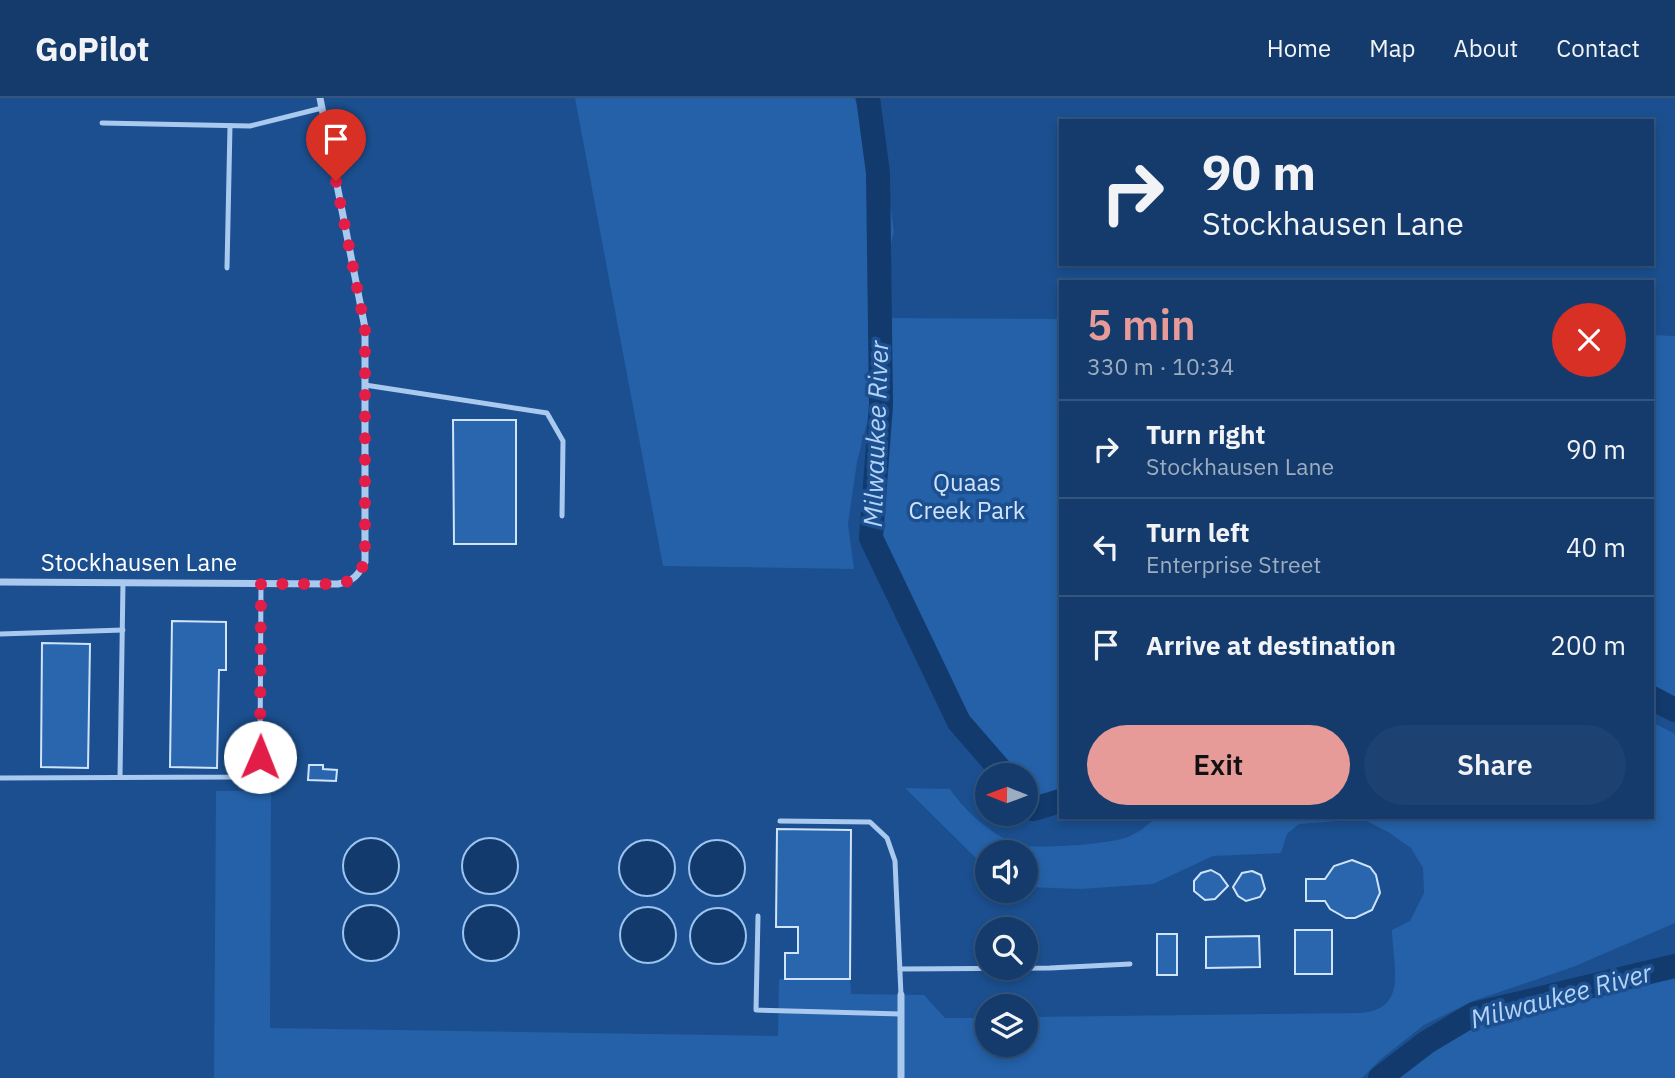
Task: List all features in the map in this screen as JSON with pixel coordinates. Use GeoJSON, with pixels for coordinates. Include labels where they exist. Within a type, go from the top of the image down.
{"type":"FeatureCollection","features":[{"type":"Feature","properties":{"kind":"street"},"geometry":{"type":"LineString","coordinates":[[320,98],[365,328],[365,385]]}},
{"type":"Feature","properties":{"kind":"street","name":"Stockhausen Lane"},"geometry":{"type":"LineString","coordinates":[[0,582],[350,582],[359,575],[365,562],[365,385]]}},
{"type":"Feature","properties":{"kind":"street"},"geometry":{"type":"LineString","coordinates":[[901,995],[901,1078]]}},
{"type":"Feature","properties":{"kind":"lane"},"geometry":{"type":"LineString","coordinates":[[102,123],[250,126],[322,108]]}},
{"type":"Feature","properties":{"kind":"lane"},"geometry":{"type":"LineString","coordinates":[[227,268],[230,126]]}},
{"type":"Feature","properties":{"kind":"lane"},"geometry":{"type":"LineString","coordinates":[[365,385],[547,413],[563,441],[562,516]]}},
{"type":"Feature","properties":{"kind":"lane"},"geometry":{"type":"LineString","coordinates":[[120,777],[123,582]]}},
{"type":"Feature","properties":{"kind":"lane"},"geometry":{"type":"LineString","coordinates":[[0,778],[235,776],[251,768],[260,757],[261,584]]}},
{"type":"Feature","properties":{"kind":"lane"},"geometry":{"type":"LineString","coordinates":[[0,634],[122,630]]}},
{"type":"Feature","properties":{"kind":"lane"},"geometry":{"type":"LineString","coordinates":[[780,821],[870,822],[887,838],[895,861],[901,995]]}},
{"type":"Feature","properties":{"kind":"lane"},"geometry":{"type":"LineString","coordinates":[[758,916],[756,1010],[901,1014]]}},
{"type":"Feature","properties":{"kind":"lane"},"geometry":{"type":"LineString","coordinates":[[900,970],[1130,964]]}},
{"type":"Feature","properties":{"kind":"green space","name":"Quaas Creek Park"},"geometry":{"type":"Polygon","coordinates":[[[575,98],[854,98],[865,121],[888,189],[894,232],[886,264],[886,318],[1059,319],[1059,801],[1038,808],[1038,763],[995,763],[959,722],[871,538],[876,399],[857,462],[848,524],[854,569],[663,566],[575,98]]]}},
{"type":"Feature","properties":{"kind":"green space"},"geometry":{"type":"Polygon","coordinates":[[[1654,335],[1675,336],[1675,710],[1654,699],[1654,335]]]}},
{"type":"Feature","properties":{"kind":"green space"},"geometry":{"type":"Polygon","coordinates":[[[1654,723],[1675,734],[1675,923],[1573,967],[1473,1001],[1424,1025],[1362,1078],[214,1078],[216,791],[271,791],[270,1028],[778,1036],[779,979],[850,979],[851,994],[924,995],[945,1018],[975,1018],[975,1057],[1038,1057],[1038,1017],[1357,1013],[1385,1005],[1391,996],[1395,973],[1392,930],[1410,921],[1424,893],[1423,868],[1411,848],[1363,819],[1654,819],[1654,723]]]}},
{"type":"Feature","properties":{"kind":"green space"},"geometry":{"type":"Polygon","coordinates":[[[905,788],[950,789],[975,817],[975,826],[986,826],[1007,840],[975,840],[975,857],[905,788]]]}},
{"type":"Feature","properties":{"kind":"green space"},"geometry":{"type":"Polygon","coordinates":[[[1154,819],[1363,819],[1299,824],[1287,834],[1281,853],[1213,856],[1153,884],[1081,889],[1038,887],[1038,846],[1103,842],[1138,832],[1154,819]]]}},
{"type":"Feature","properties":{"kind":"green space"},"geometry":{"type":"Polygon","coordinates":[[[1675,966],[1675,1078],[1380,1078],[1427,1042],[1474,1014],[1675,966]]]}},
{"type":"Feature","properties":{"kind":"shaded area"},"geometry":{"type":"Polygon","coordinates":[[[371,838],[382,840],[391,846],[397,855],[397,877],[391,886],[382,892],[371,894],[360,892],[351,886],[345,877],[343,866],[345,855],[351,846],[360,840],[371,838]]]}},
{"type":"Feature","properties":{"kind":"shaded area"},"geometry":{"type":"Polygon","coordinates":[[[490,838],[501,840],[510,846],[516,855],[516,877],[510,886],[501,892],[490,894],[479,892],[470,886],[464,877],[462,866],[464,855],[470,846],[479,840],[490,838]]]}},
{"type":"Feature","properties":{"kind":"shaded area"},"geometry":{"type":"Polygon","coordinates":[[[647,840],[658,842],[667,848],[673,857],[673,879],[667,888],[658,894],[647,896],[636,894],[627,888],[621,879],[619,868],[621,857],[627,848],[636,842],[647,840]]]}},
{"type":"Feature","properties":{"kind":"shaded area"},"geometry":{"type":"Polygon","coordinates":[[[717,840],[728,842],[737,848],[743,857],[743,879],[737,888],[728,894],[717,896],[706,894],[697,888],[691,879],[689,868],[691,857],[697,848],[706,842],[717,840]]]}},
{"type":"Feature","properties":{"kind":"shaded area"},"geometry":{"type":"Polygon","coordinates":[[[371,905],[382,907],[391,913],[397,922],[397,944],[391,953],[382,959],[371,961],[360,959],[351,953],[345,944],[343,933],[345,922],[351,913],[360,907],[371,905]]]}},
{"type":"Feature","properties":{"kind":"shaded area"},"geometry":{"type":"Polygon","coordinates":[[[491,905],[502,907],[511,913],[517,922],[517,944],[511,953],[502,959],[491,961],[480,959],[471,953],[465,944],[463,933],[465,922],[471,913],[480,907],[491,905]]]}},
{"type":"Feature","properties":{"kind":"shaded area"},"geometry":{"type":"Polygon","coordinates":[[[648,907],[659,909],[668,915],[674,924],[674,946],[668,955],[659,961],[648,963],[637,961],[628,955],[622,946],[620,935],[622,924],[628,915],[637,909],[648,907]]]}},
{"type":"Feature","properties":{"kind":"shaded area"},"geometry":{"type":"Polygon","coordinates":[[[718,908],[729,910],[738,916],[744,925],[744,947],[738,956],[729,962],[718,964],[707,962],[698,956],[692,947],[690,936],[692,925],[698,916],[707,910],[718,908]]]}},
{"type":"Feature","properties":{"kind":"building"},"geometry":{"type":"Polygon","coordinates":[[[453,420],[516,420],[516,544],[454,544],[453,420]]]}},
{"type":"Feature","properties":{"kind":"building"},"geometry":{"type":"Polygon","coordinates":[[[172,621],[226,622],[226,670],[219,670],[217,768],[170,767],[172,621]]]}},
{"type":"Feature","properties":{"kind":"building"},"geometry":{"type":"Polygon","coordinates":[[[42,643],[90,644],[88,768],[41,767],[42,643]]]}},
{"type":"Feature","properties":{"kind":"building"},"geometry":{"type":"Polygon","coordinates":[[[309,765],[323,765],[323,769],[337,770],[336,781],[308,780],[309,765]]]}},
{"type":"Feature","properties":{"kind":"building"},"geometry":{"type":"Polygon","coordinates":[[[777,829],[851,830],[850,979],[785,979],[785,953],[798,953],[798,927],[776,927],[777,829]]]}},
{"type":"Feature","properties":{"kind":"building"},"geometry":{"type":"Polygon","coordinates":[[[1352,860],[1370,867],[1376,875],[1380,893],[1372,910],[1355,918],[1346,918],[1330,909],[1325,901],[1306,901],[1306,879],[1325,879],[1334,866],[1352,860]]]}},
{"type":"Feature","properties":{"kind":"building"},"geometry":{"type":"Polygon","coordinates":[[[1211,870],[1220,875],[1228,886],[1215,899],[1205,900],[1194,891],[1194,881],[1201,873],[1211,870]]]}},
{"type":"Feature","properties":{"kind":"building"},"geometry":{"type":"Polygon","coordinates":[[[1252,871],[1261,875],[1265,889],[1260,897],[1246,901],[1238,896],[1233,887],[1242,873],[1252,871]]]}},
{"type":"Feature","properties":{"kind":"building"},"geometry":{"type":"Polygon","coordinates":[[[1295,930],[1332,930],[1332,974],[1295,974],[1295,930]]]}},
{"type":"Feature","properties":{"kind":"building"},"geometry":{"type":"Polygon","coordinates":[[[1157,934],[1177,934],[1177,975],[1157,975],[1157,934]]]}},
{"type":"Feature","properties":{"kind":"building"},"geometry":{"type":"Polygon","coordinates":[[[1259,936],[1260,967],[1206,968],[1206,937],[1259,936]]]}},
{"type":"Feature","properties":{"kind":"waterway","name":"Milwaukee River"},"geometry":{"type":"LineString","coordinates":[[868,98],[878,173],[881,405],[871,538],[959,722],[995,763]]}},
{"type":"Feature","properties":{"kind":"waterway","name":"Milwaukee River"},"geometry":{"type":"LineString","coordinates":[[1654,699],[1675,710]]}},
{"type":"Feature","properties":{"kind":"waterway","name":"Milwaukee River"},"geometry":{"type":"LineString","coordinates":[[1038,808],[1059,801]]}},
{"type":"Feature","properties":{"kind":"waterway","name":"Milwaukee River"},"geometry":{"type":"LineString","coordinates":[[1380,1078],[1427,1042],[1474,1014],[1675,966]]}},
{"type":"Feature","properties":{"kind":"route"},"geometry":{"type":"LineString","coordinates":[[260,757],[261,584],[350,582],[359,575],[365,562],[365,328],[336,181]]}}]}
